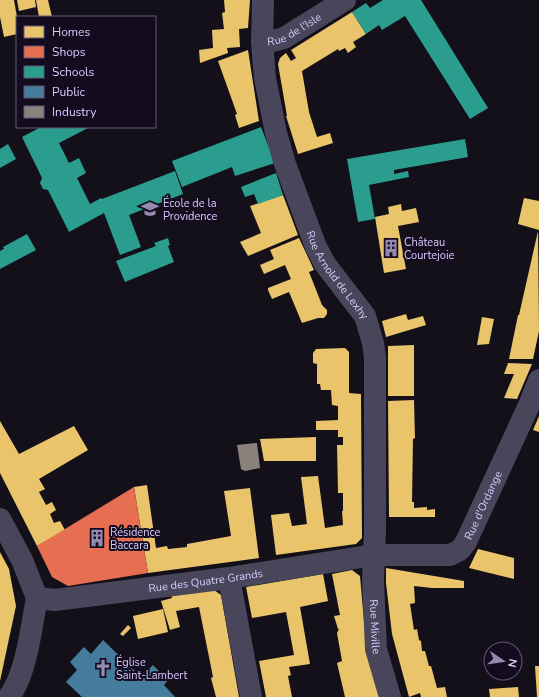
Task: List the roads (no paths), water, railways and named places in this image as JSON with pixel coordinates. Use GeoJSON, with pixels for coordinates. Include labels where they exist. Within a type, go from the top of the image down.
{"type":"FeatureCollection","features":[{"type":"Feature","properties":{"kind":"street","name":"Rue Arnold de Lexhy"},"geometry":{"type":"LineString","coordinates":[[263,0],[262,42],[265,78],[276,133],[285,164],[309,230],[325,264],[365,316],[373,343],[375,358],[374,556]]}},
{"type":"Feature","properties":{"kind":"street","name":"Rue de l'Isle"},"geometry":{"type":"LineString","coordinates":[[262,42],[284,38],[345,0]]}},
{"type":"Feature","properties":{"kind":"street","name":"Rue d'Ordange"},"geometry":{"type":"LineString","coordinates":[[374,556],[450,556],[460,550],[466,542],[495,480],[539,380]]}},
{"type":"Feature","properties":{"kind":"street"},"geometry":{"type":"LineString","coordinates":[[0,519],[22,560],[37,598],[21,675],[15,689],[9,697]]}},
{"type":"Feature","properties":{"kind":"street","name":"Rue des Quatre Grands"},"geometry":{"type":"LineString","coordinates":[[37,598],[55,600],[229,578],[374,556]]}},
{"type":"Feature","properties":{"kind":"street","name":"Rue Miville"},"geometry":{"type":"LineString","coordinates":[[374,556],[373,575],[376,649],[390,697]]}},
{"type":"Feature","properties":{"kind":"street"},"geometry":{"type":"LineString","coordinates":[[229,578],[251,697]]}},
{"type":"Feature","properties":{"kind":"place","name":"École de la Providence"},"geometry":{"type":"Point","coordinates":[150,209]}},
{"type":"Feature","properties":{"kind":"place","name":"Château Courtejoie"},"geometry":{"type":"Point","coordinates":[391,248]}},
{"type":"Feature","properties":{"kind":"place","name":"Résidence Baccara"},"geometry":{"type":"Point","coordinates":[97,538]}},
{"type":"Feature","properties":{"kind":"place","name":"Église Saint-Lambert"},"geometry":{"type":"Point","coordinates":[103,668]}}]}
